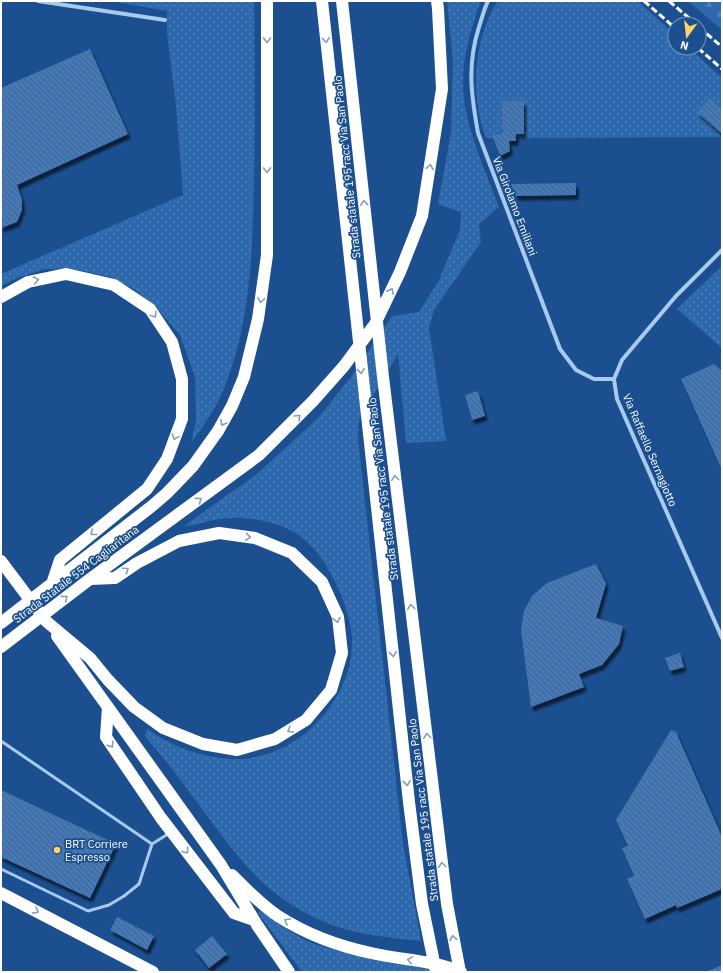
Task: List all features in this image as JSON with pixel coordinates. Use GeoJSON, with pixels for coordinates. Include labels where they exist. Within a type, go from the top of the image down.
{"type":"FeatureCollection","features":[{"type":"Feature","properties":{"kind":"highway","name":"Strada Statale 554 Cagliaritana"},"geometry":{"type":"LineString","coordinates":[[1,623],[167,493],[193,466],[218,431],[232,406],[244,377],[258,320],[267,256],[266,1]]}},
{"type":"Feature","properties":{"kind":"highway","name":"Strada statale 195 racc Via San Paolo"},"geometry":{"type":"LineString","coordinates":[[322,1],[365,406],[422,904],[436,972]]}},
{"type":"Feature","properties":{"kind":"highway","name":"Strada statale 195 racc Via San Paolo"},"geometry":{"type":"LineString","coordinates":[[342,1],[383,377],[447,904],[460,972]]}},
{"type":"Feature","properties":{"kind":"highway","name":"Strada Statale 554 Cagliaritana"},"geometry":{"type":"LineString","coordinates":[[1,647],[90,579],[259,456],[313,401],[344,366],[375,324],[400,272],[422,216],[442,89],[437,1]]}},
{"type":"Feature","properties":{"kind":"highway"},"geometry":{"type":"LineString","coordinates":[[1,297],[28,282],[66,274],[114,285],[150,309],[172,342],[182,379],[182,419],[167,460],[147,489],[60,560],[52,584]]}},
{"type":"Feature","properties":{"kind":"highway"},"geometry":{"type":"LineString","coordinates":[[47,622],[90,658],[108,680],[134,707],[163,728],[203,744],[237,750],[275,739],[306,720],[331,690],[342,653],[338,617],[322,582],[292,553],[255,538],[219,534],[179,541],[137,563],[115,578],[90,579]]}},
{"type":"Feature","properties":{"kind":"highway"},"geometry":{"type":"LineString","coordinates":[[1,561],[47,622],[221,866],[254,920],[289,972]]}},
{"type":"Feature","properties":{"kind":"highway"},"geometry":{"type":"LineString","coordinates":[[108,707],[106,737],[172,832],[234,913],[254,920]]}},
{"type":"Feature","properties":{"kind":"highway"},"geometry":{"type":"LineString","coordinates":[[221,866],[276,915],[308,934],[371,954],[448,966],[460,972]]}},
{"type":"Feature","properties":{"kind":"highway"},"geometry":{"type":"LineString","coordinates":[[1,893],[153,972]]}},
{"type":"Feature","properties":{"kind":"street"},"geometry":{"type":"LineString","coordinates":[[38,1],[165,20]]}},
{"type":"Feature","properties":{"kind":"street","name":"Via Girolamo Emiliani"},"geometry":{"type":"LineString","coordinates":[[488,1],[484,8],[473,45],[471,71],[472,100],[478,133],[560,349],[576,370],[594,379],[614,379]]}},
{"type":"Feature","properties":{"kind":"street"},"geometry":{"type":"LineString","coordinates":[[614,379],[622,360],[676,296],[722,250]]}},
{"type":"Feature","properties":{"kind":"street","name":"Via Raffaello Sernagiotto"},"geometry":{"type":"LineString","coordinates":[[614,379],[617,399],[722,638]]}},
{"type":"Feature","properties":{"kind":"lane"},"geometry":{"type":"LineString","coordinates":[[1,741],[152,844]]}},
{"type":"Feature","properties":{"kind":"lane"},"geometry":{"type":"LineString","coordinates":[[1,869],[88,910],[109,905],[124,896],[139,884],[152,844],[172,832]]}},
{"type":"Feature","properties":{"kind":"green space"},"geometry":{"type":"Polygon","coordinates":[[[110,1],[254,1],[254,203],[249,283],[234,361],[225,386],[214,409],[191,443],[196,420],[195,377],[180,335],[155,306],[134,289],[110,277],[79,270],[45,269],[17,278],[1,286],[1,274],[183,195],[176,105],[167,33],[167,11],[110,1]]]}},
{"type":"Feature","properties":{"kind":"green space"},"geometry":{"type":"Polygon","coordinates":[[[447,1],[481,1],[466,49],[463,74],[464,99],[469,126],[499,207],[479,224],[481,242],[434,310],[429,328],[446,441],[406,443],[398,354],[359,419],[358,438],[403,844],[421,941],[376,936],[332,925],[294,906],[276,894],[241,860],[174,771],[145,736],[147,729],[181,748],[218,758],[244,759],[259,756],[278,750],[312,728],[326,713],[346,677],[351,657],[352,637],[346,607],[330,572],[321,557],[303,538],[288,529],[261,520],[242,518],[214,520],[184,526],[257,474],[318,418],[351,377],[392,316],[419,312],[438,282],[460,230],[461,212],[438,204],[451,132],[453,62],[447,1]]]}},
{"type":"Feature","properties":{"kind":"green space"},"geometry":{"type":"Polygon","coordinates":[[[498,1],[638,1],[667,28],[667,56],[698,56],[722,78],[722,137],[486,138],[481,122],[476,86],[479,50],[483,32],[498,1]]]}},
{"type":"Feature","properties":{"kind":"green space"},"geometry":{"type":"Polygon","coordinates":[[[688,1],[722,1],[722,30],[688,1]]]}},
{"type":"Feature","properties":{"kind":"green space"},"geometry":{"type":"Polygon","coordinates":[[[722,266],[722,348],[677,309],[722,266]]]}},
{"type":"Feature","properties":{"kind":"green space"},"geometry":{"type":"Polygon","coordinates":[[[261,909],[295,934],[318,945],[348,953],[440,972],[302,972],[258,913],[261,909]]]}},
{"type":"Feature","properties":{"kind":"building"},"geometry":{"type":"Polygon","coordinates":[[[90,49],[128,134],[17,185],[22,200],[22,210],[17,222],[1,228],[1,88],[90,49]]]}},
{"type":"Feature","properties":{"kind":"building"},"geometry":{"type":"Polygon","coordinates":[[[710,98],[722,109],[722,134],[697,112],[710,98]]]}},
{"type":"Feature","properties":{"kind":"building"},"geometry":{"type":"Polygon","coordinates":[[[502,101],[524,101],[524,134],[516,134],[516,141],[509,141],[510,151],[500,156],[492,135],[503,135],[502,101]]]}},
{"type":"Feature","properties":{"kind":"building"},"geometry":{"type":"Polygon","coordinates":[[[576,183],[576,195],[516,196],[511,184],[576,183]]]}},
{"type":"Feature","properties":{"kind":"building"},"geometry":{"type":"Polygon","coordinates":[[[714,364],[722,371],[722,470],[681,379],[714,364]]]}},
{"type":"Feature","properties":{"kind":"building"},"geometry":{"type":"Polygon","coordinates":[[[478,391],[485,416],[472,420],[465,395],[478,391]]]}},
{"type":"Feature","properties":{"kind":"building"},"geometry":{"type":"Polygon","coordinates":[[[596,564],[606,584],[596,618],[623,626],[619,644],[602,665],[579,674],[584,687],[531,707],[521,630],[524,611],[532,596],[547,583],[596,564]]]}},
{"type":"Feature","properties":{"kind":"building"},"geometry":{"type":"Polygon","coordinates":[[[680,653],[684,667],[670,671],[665,658],[680,653]]]}},
{"type":"Feature","properties":{"kind":"building"},"geometry":{"type":"Polygon","coordinates":[[[671,730],[676,732],[722,837],[722,889],[677,908],[676,905],[645,919],[627,879],[634,876],[622,848],[628,846],[616,820],[671,730]]]}},
{"type":"Feature","properties":{"kind":"building","name":"BRT Corriere Espresso"},"geometry":{"type":"Polygon","coordinates":[[[1,790],[116,844],[90,898],[1,857],[1,790]]]}},
{"type":"Feature","properties":{"kind":"building"},"geometry":{"type":"Polygon","coordinates":[[[117,917],[154,936],[147,950],[110,930],[117,917]]]}},
{"type":"Feature","properties":{"kind":"building"},"geometry":{"type":"Polygon","coordinates":[[[212,936],[227,954],[209,968],[195,950],[212,936]]]}},
{"type":"Feature","properties":{"kind":"building"},"geometry":{"type":"Polygon","coordinates":[[[722,965],[722,972],[706,972],[722,965]]]}},
{"type":"Feature","properties":{"kind":"railway"},"geometry":{"type":"LineString","coordinates":[[644,1],[667,21]]}},
{"type":"Feature","properties":{"kind":"railway"},"geometry":{"type":"LineString","coordinates":[[669,1],[687,16]]}},
{"type":"Feature","properties":{"kind":"railway"},"geometry":{"type":"LineString","coordinates":[[707,34],[722,47]]}},
{"type":"Feature","properties":{"kind":"railway"},"geometry":{"type":"LineString","coordinates":[[707,56],[722,69]]}},
{"type":"Feature","properties":{"kind":"place","name":"BRT Corriere Espresso"},"geometry":{"type":"Point","coordinates":[57,850]}}]}
